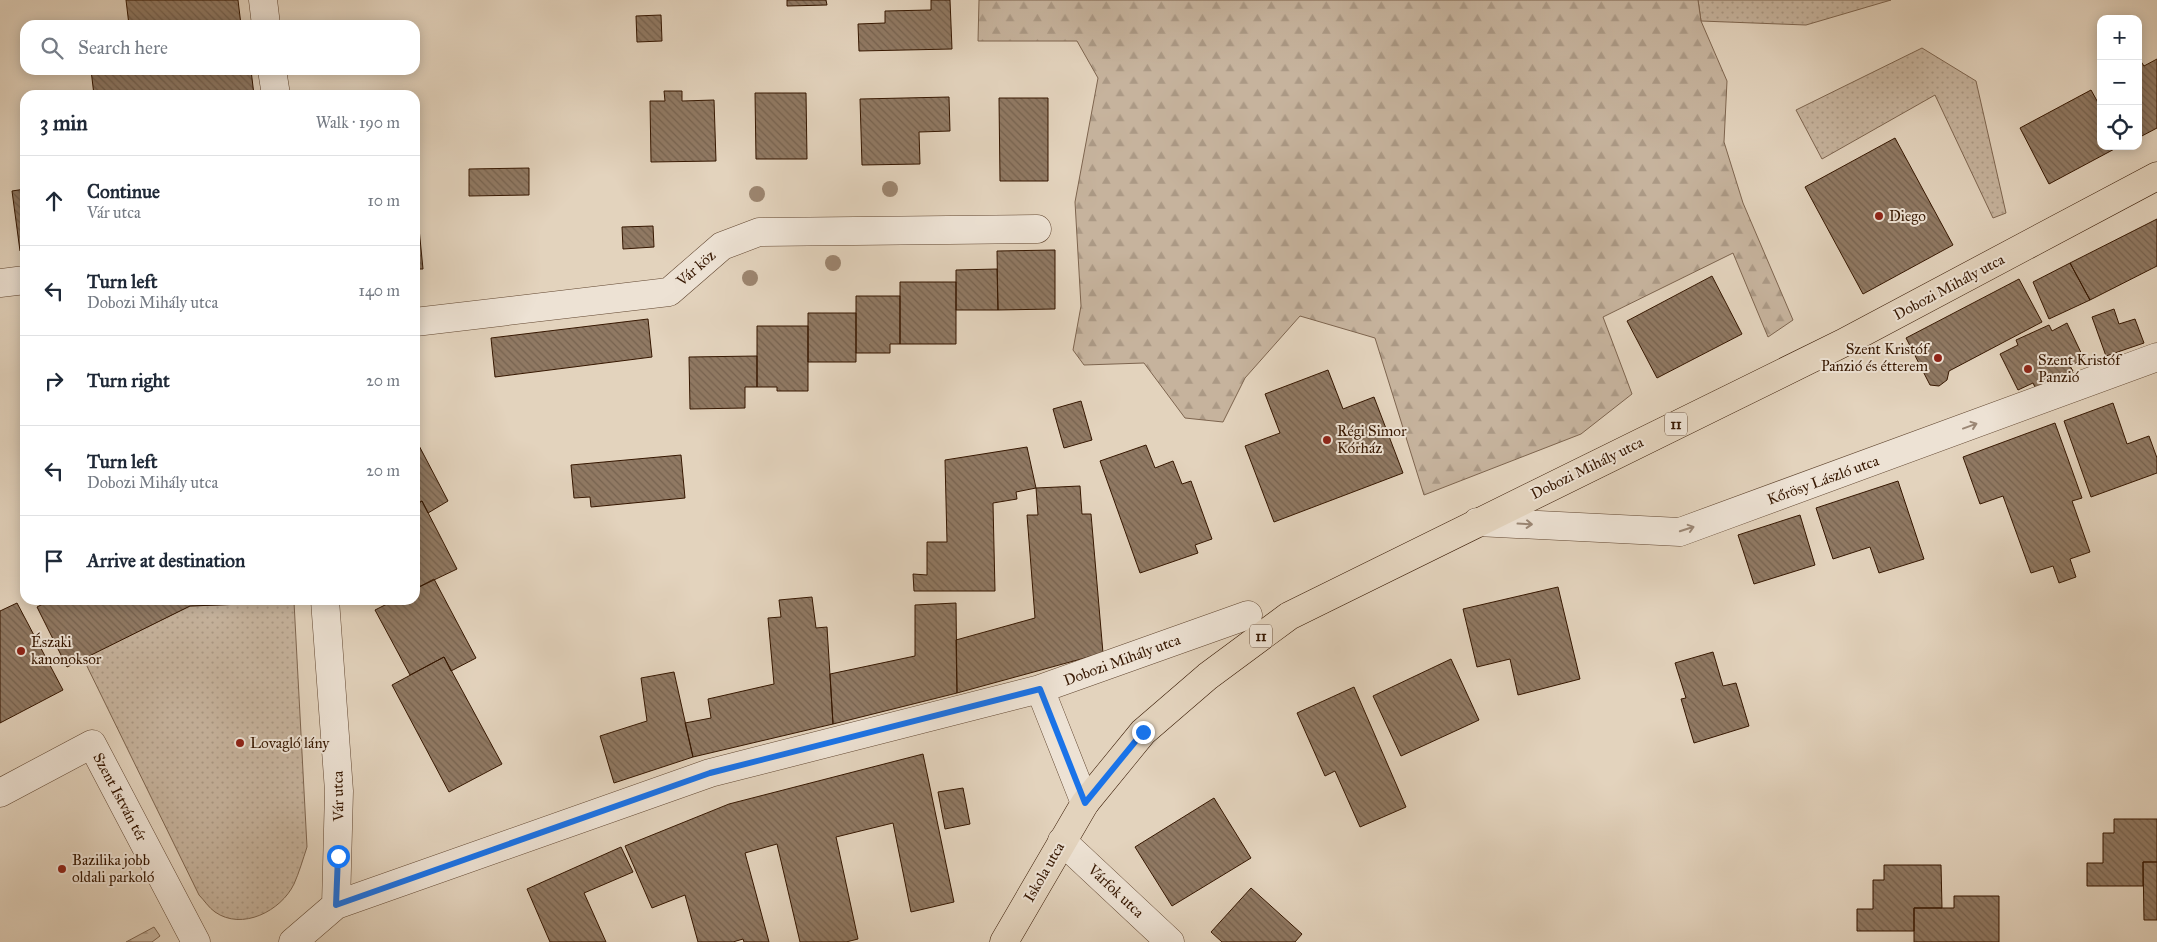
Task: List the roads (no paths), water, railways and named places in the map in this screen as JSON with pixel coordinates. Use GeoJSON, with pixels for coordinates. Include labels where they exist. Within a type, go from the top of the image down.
{"type":"FeatureCollection","features":[{"type":"Feature","properties":{"kind":"main road","name":"Dobozi Mihály utca"},"geometry":{"type":"LineString","coordinates":[[1085,803],[1143,732],[1208,676],[1289,616],[1843,342],[2157,176]]}},
{"type":"Feature","properties":{"kind":"main road","name":"Iskola utca"},"geometry":{"type":"LineString","coordinates":[[1004,942],[1085,803]]}},
{"type":"Feature","properties":{"kind":"street"},"geometry":{"type":"LineString","coordinates":[[263,0],[265,20]]}},
{"type":"Feature","properties":{"kind":"street"},"geometry":{"type":"LineString","coordinates":[[273,75],[275,90]]}},
{"type":"Feature","properties":{"kind":"street","name":"Vár köz"},"geometry":{"type":"LineString","coordinates":[[420,321],[669,292],[722,246],[759,232],[1037,229]]}},
{"type":"Feature","properties":{"kind":"street"},"geometry":{"type":"LineString","coordinates":[[0,283],[20,281]]}},
{"type":"Feature","properties":{"kind":"street","name":"Kőrösy László utca"},"geometry":{"type":"LineString","coordinates":[[1477,522],[1680,532],[2157,357]]}},
{"type":"Feature","properties":{"kind":"street","name":"Vár utca"},"geometry":{"type":"LineString","coordinates":[[325,605],[339,791],[336,905]]}},
{"type":"Feature","properties":{"kind":"street","name":"Dobozi Mihály utca"},"geometry":{"type":"LineString","coordinates":[[336,905],[710,773],[1040,689],[1248,615]]}},
{"type":"Feature","properties":{"kind":"street"},"geometry":{"type":"LineString","coordinates":[[1040,689],[1085,803]]}},
{"type":"Feature","properties":{"kind":"street","name":"Szent István tér"},"geometry":{"type":"LineString","coordinates":[[0,792],[92,744],[196,942]]}},
{"type":"Feature","properties":{"kind":"street","name":"Várfok utca"},"geometry":{"type":"LineString","coordinates":[[1062,841],[1170,942]]}},
{"type":"Feature","properties":{"kind":"street"},"geometry":{"type":"LineString","coordinates":[[293,942],[336,905]]}},
{"type":"Feature","properties":{"kind":"place","name":"Diego"},"geometry":{"type":"Point","coordinates":[1879,216]}},
{"type":"Feature","properties":{"kind":"place","name":"Szent Kristóf Panzió és étterem"},"geometry":{"type":"Point","coordinates":[1938,358]}},
{"type":"Feature","properties":{"kind":"place","name":"Szent Kristóf Panzió"},"geometry":{"type":"Point","coordinates":[2028,369]}},
{"type":"Feature","properties":{"kind":"place","name":"Régi Simor Kórház"},"geometry":{"type":"Point","coordinates":[1327,440]}},
{"type":"Feature","properties":{"kind":"place","name":"Északi kanonoksor"},"geometry":{"type":"Point","coordinates":[21,651]}},
{"type":"Feature","properties":{"kind":"place","name":"Lovagló lány"},"geometry":{"type":"Point","coordinates":[240,743]}},
{"type":"Feature","properties":{"kind":"place","name":"Bazilika jobb oldali parkoló"},"geometry":{"type":"Point","coordinates":[62,869]}}]}
